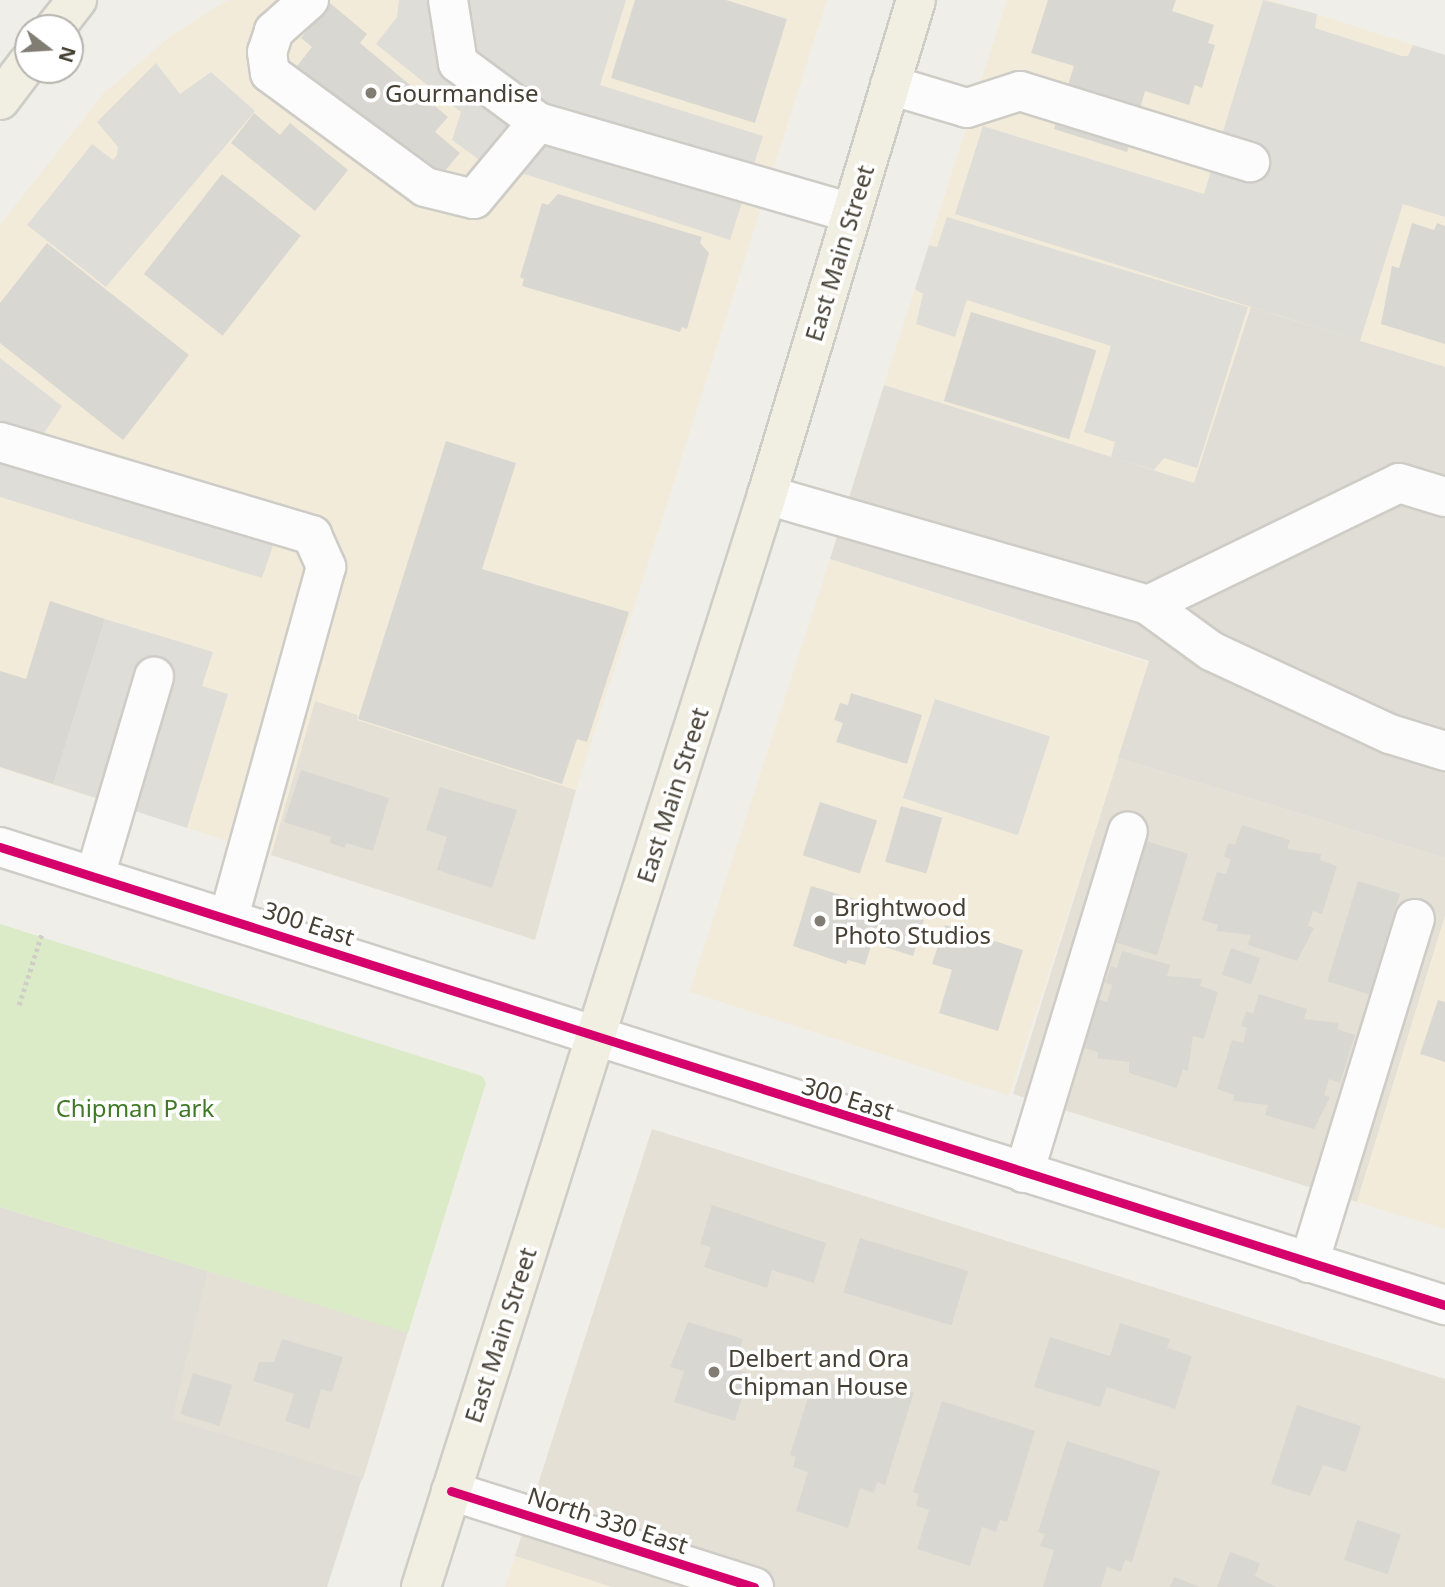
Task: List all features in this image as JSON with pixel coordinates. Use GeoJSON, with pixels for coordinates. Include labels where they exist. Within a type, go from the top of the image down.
{"type":"FeatureCollection","features":[{"type":"Feature","properties":{"kind":"main road","name":"East Main Street"},"geometry":{"type":"LineString","coordinates":[[421,1587],[767,495],[916,0]]}},
{"type":"Feature","properties":{"kind":"main road"},"geometry":{"type":"LineString","coordinates":[[0,100],[14,82]]}},
{"type":"Feature","properties":{"kind":"street"},"geometry":{"type":"LineString","coordinates":[[309,0],[274,31],[267,51],[270,73],[425,187],[474,199],[538,122]]}},
{"type":"Feature","properties":{"kind":"street"},"geometry":{"type":"LineString","coordinates":[[448,0],[458,63],[538,122],[851,213]]}},
{"type":"Feature","properties":{"kind":"street"},"geometry":{"type":"LineString","coordinates":[[890,85],[967,108],[1020,91],[1250,162]]}},
{"type":"Feature","properties":{"kind":"street"},"geometry":{"type":"LineString","coordinates":[[0,442],[312,535],[327,568],[229,918]]}},
{"type":"Feature","properties":{"kind":"street"},"geometry":{"type":"LineString","coordinates":[[1148,605],[1399,483],[1445,497]]}},
{"type":"Feature","properties":{"kind":"street"},"geometry":{"type":"LineString","coordinates":[[767,495],[1148,605],[1211,651],[1390,734],[1445,751]]}},
{"type":"Feature","properties":{"kind":"street"},"geometry":{"type":"LineString","coordinates":[[95,876],[153,677]]}},
{"type":"Feature","properties":{"kind":"street"},"geometry":{"type":"LineString","coordinates":[[1024,1173],[1128,831]]}},
{"type":"Feature","properties":{"kind":"street","name":"300 East"},"geometry":{"type":"LineString","coordinates":[[0,847],[1445,1305]]}},
{"type":"Feature","properties":{"kind":"street"},"geometry":{"type":"LineString","coordinates":[[1310,1263],[1415,919]]}},
{"type":"Feature","properties":{"kind":"street","name":"North 330 East"},"geometry":{"type":"LineString","coordinates":[[451,1491],[754,1587]]}},
{"type":"Feature","properties":{"kind":"path"},"geometry":{"type":"LineString","coordinates":[[19,1004],[42,933]]}},
{"type":"Feature","properties":{"kind":"shaded area"},"geometry":{"type":"Polygon","coordinates":[[[228,0],[827,0],[576,790],[357,720],[358,715],[315,701],[271,855],[0,768],[0,225],[103,94],[172,35],[228,0]]]}},
{"type":"Feature","properties":{"kind":"shaded area"},"geometry":{"type":"Polygon","coordinates":[[[399,0],[626,0],[600,85],[763,136],[730,240],[478,159],[452,140],[461,112],[376,44],[397,17],[399,0]]]}},
{"type":"Feature","properties":{"kind":"shaded area"},"geometry":{"type":"Polygon","coordinates":[[[1007,0],[1272,0],[1445,55],[1445,367],[1251,307],[1195,483],[884,385],[1007,0]]]}},
{"type":"Feature","properties":{"kind":"shaded area"},"geometry":{"type":"Polygon","coordinates":[[[1263,0],[1317,14],[1315,28],[1402,56],[1408,56],[1413,45],[1445,55],[1445,217],[1403,204],[1360,341],[955,214],[983,126],[1204,194],[1263,0]]]}},
{"type":"Feature","properties":{"kind":"shaded area"},"geometry":{"type":"Polygon","coordinates":[[[156,63],[180,94],[211,72],[255,111],[106,287],[27,225],[92,144],[113,160],[117,155],[118,147],[97,122],[156,63]]]}},
{"type":"Feature","properties":{"kind":"shaded area"},"geometry":{"type":"Polygon","coordinates":[[[947,217],[1248,307],[1197,468],[1164,458],[1154,470],[1111,457],[1115,442],[1084,432],[1111,346],[967,300],[955,337],[916,324],[923,294],[915,289],[929,245],[937,247],[947,217]]]}},
{"type":"Feature","properties":{"kind":"shaded area"},"geometry":{"type":"Polygon","coordinates":[[[1251,307],[1445,367],[1445,858],[1118,758],[1149,661],[830,559],[884,385],[1194,483],[1251,307]]]}},
{"type":"Feature","properties":{"kind":"shaded area"},"geometry":{"type":"Polygon","coordinates":[[[0,358],[62,406],[42,436],[286,507],[262,578],[0,497],[0,358]]]}},
{"type":"Feature","properties":{"kind":"shaded area"},"geometry":{"type":"Polygon","coordinates":[[[830,559],[1150,663],[1009,1096],[689,992],[830,559]]]}},
{"type":"Feature","properties":{"kind":"shaded area"},"geometry":{"type":"Polygon","coordinates":[[[105,619],[213,652],[202,686],[228,694],[187,828],[53,784],[105,619]]]}},
{"type":"Feature","properties":{"kind":"shaded area"},"geometry":{"type":"Polygon","coordinates":[[[935,699],[1050,736],[1018,835],[903,798],[935,699]]]}},
{"type":"Feature","properties":{"kind":"shaded area"},"geometry":{"type":"Polygon","coordinates":[[[315,701],[359,715],[358,720],[576,790],[535,940],[271,855],[315,701]]]}},
{"type":"Feature","properties":{"kind":"shaded area"},"geometry":{"type":"Polygon","coordinates":[[[1118,758],[1445,858],[1445,916],[1357,1202],[1013,1094],[1118,758]]]}},
{"type":"Feature","properties":{"kind":"shaded area"},"geometry":{"type":"Polygon","coordinates":[[[1445,916],[1445,1229],[1357,1202],[1445,916]]]}},
{"type":"Feature","properties":{"kind":"shaded area"},"geometry":{"type":"Polygon","coordinates":[[[652,1129],[1445,1379],[1445,1587],[611,1587],[515,1556],[652,1129]]]}},
{"type":"Feature","properties":{"kind":"shaded area"},"geometry":{"type":"Polygon","coordinates":[[[0,1207],[208,1271],[172,1419],[362,1478],[327,1587],[0,1587],[0,1207]]]}},
{"type":"Feature","properties":{"kind":"shaded area"},"geometry":{"type":"Polygon","coordinates":[[[208,1271],[408,1332],[363,1479],[163,1418],[208,1271]]]}},
{"type":"Feature","properties":{"kind":"shaded area"},"geometry":{"type":"Polygon","coordinates":[[[515,1556],[611,1587],[505,1587],[515,1556]]]}},
{"type":"Feature","properties":{"kind":"green space","name":"Chipman Park"},"geometry":{"type":"Polygon","coordinates":[[[0,924],[482,1076],[486,1083],[408,1333],[0,1207],[0,924]]]}},
{"type":"Feature","properties":{"kind":"building"},"geometry":{"type":"Polygon","coordinates":[[[635,0],[726,0],[787,19],[755,123],[611,78],[635,0]]]}},
{"type":"Feature","properties":{"kind":"building"},"geometry":{"type":"Polygon","coordinates":[[[1048,0],[1176,0],[1172,11],[1214,25],[1208,43],[1215,45],[1202,88],[1195,85],[1189,105],[1145,91],[1127,152],[1054,129],[1074,66],[1031,53],[1048,0]]]}},
{"type":"Feature","properties":{"kind":"building","name":"Gourmandise"},"geometry":{"type":"Polygon","coordinates":[[[330,3],[367,34],[360,43],[448,117],[435,132],[460,153],[439,178],[294,70],[312,47],[301,38],[330,3]]]}},
{"type":"Feature","properties":{"kind":"building"},"geometry":{"type":"Polygon","coordinates":[[[254,113],[280,135],[290,123],[348,170],[315,211],[231,143],[254,113]]]}},
{"type":"Feature","properties":{"kind":"building"},"geometry":{"type":"Polygon","coordinates":[[[222,174],[301,236],[223,336],[144,274],[222,174]]]}},
{"type":"Feature","properties":{"kind":"building"},"geometry":{"type":"Polygon","coordinates":[[[558,194],[702,237],[700,243],[709,253],[687,329],[682,327],[680,332],[522,286],[524,279],[520,277],[542,203],[548,205],[558,194]]]}},
{"type":"Feature","properties":{"kind":"building"},"geometry":{"type":"Polygon","coordinates":[[[1412,223],[1434,230],[1437,223],[1445,226],[1445,344],[1381,324],[1392,266],[1399,268],[1412,223]]]}},
{"type":"Feature","properties":{"kind":"building"},"geometry":{"type":"Polygon","coordinates":[[[47,243],[189,355],[123,440],[0,343],[0,303],[47,243]]]}},
{"type":"Feature","properties":{"kind":"building"},"geometry":{"type":"Polygon","coordinates":[[[971,312],[1096,350],[1069,439],[944,401],[971,312]]]}},
{"type":"Feature","properties":{"kind":"building"},"geometry":{"type":"Polygon","coordinates":[[[446,441],[516,463],[482,569],[629,612],[587,742],[577,739],[562,784],[358,719],[446,441]]]}},
{"type":"Feature","properties":{"kind":"building"},"geometry":{"type":"Polygon","coordinates":[[[50,601],[105,619],[53,784],[0,767],[0,671],[26,679],[50,601]]]}},
{"type":"Feature","properties":{"kind":"building"},"geometry":{"type":"Polygon","coordinates":[[[851,693],[922,715],[907,764],[836,742],[843,723],[834,720],[840,703],[848,705],[851,693]]]}},
{"type":"Feature","properties":{"kind":"building"},"geometry":{"type":"Polygon","coordinates":[[[301,770],[389,798],[373,851],[346,843],[345,848],[330,843],[331,837],[284,822],[301,770]]]}},
{"type":"Feature","properties":{"kind":"building"},"geometry":{"type":"Polygon","coordinates":[[[440,787],[517,810],[492,888],[437,870],[447,837],[426,830],[440,787]]]}},
{"type":"Feature","properties":{"kind":"building"},"geometry":{"type":"Polygon","coordinates":[[[820,802],[877,821],[860,874],[803,855],[820,802]]]}},
{"type":"Feature","properties":{"kind":"building"},"geometry":{"type":"Polygon","coordinates":[[[901,806],[942,818],[926,874],[885,862],[901,806]]]}},
{"type":"Feature","properties":{"kind":"building"},"geometry":{"type":"Polygon","coordinates":[[[1242,825],[1290,840],[1287,849],[1321,854],[1320,860],[1337,866],[1322,914],[1313,911],[1308,926],[1314,928],[1297,961],[1248,945],[1251,935],[1216,931],[1218,925],[1202,920],[1217,872],[1226,874],[1231,859],[1224,857],[1228,843],[1235,845],[1242,825]]]}},
{"type":"Feature","properties":{"kind":"building"},"geometry":{"type":"Polygon","coordinates":[[[1146,841],[1188,854],[1157,955],[1115,942],[1146,841]]]}},
{"type":"Feature","properties":{"kind":"building"},"geometry":{"type":"Polygon","coordinates":[[[1358,881],[1400,894],[1369,994],[1327,981],[1358,881]]]}},
{"type":"Feature","properties":{"kind":"building"},"geometry":{"type":"Polygon","coordinates":[[[811,886],[924,920],[913,956],[872,943],[865,965],[848,960],[846,964],[793,946],[811,886]]]}},
{"type":"Feature","properties":{"kind":"building"},"geometry":{"type":"Polygon","coordinates":[[[945,925],[1023,950],[998,1031],[939,1013],[952,970],[932,964],[945,925]]]}},
{"type":"Feature","properties":{"kind":"building"},"geometry":{"type":"Polygon","coordinates":[[[1231,948],[1260,958],[1251,985],[1222,974],[1231,948]]]}},
{"type":"Feature","properties":{"kind":"building"},"geometry":{"type":"Polygon","coordinates":[[[1122,951],[1170,965],[1167,976],[1202,979],[1200,986],[1218,992],[1204,1039],[1193,1036],[1188,1071],[1183,1069],[1177,1088],[1129,1073],[1129,1062],[1097,1058],[1098,1052],[1080,1047],[1095,998],[1107,1002],[1112,985],[1105,983],[1111,966],[1117,968],[1122,951]]]}},
{"type":"Feature","properties":{"kind":"building"},"geometry":{"type":"Polygon","coordinates":[[[1259,994],[1307,1009],[1304,1019],[1339,1023],[1337,1029],[1355,1035],[1340,1083],[1329,1079],[1324,1095],[1330,1097],[1314,1129],[1265,1115],[1268,1105],[1233,1101],[1234,1095],[1217,1089],[1232,1040],[1243,1043],[1247,1028],[1241,1026],[1246,1011],[1253,1014],[1259,994]]]}},
{"type":"Feature","properties":{"kind":"building"},"geometry":{"type":"Polygon","coordinates":[[[1438,1000],[1445,1002],[1445,1062],[1420,1054],[1438,1000]]]}},
{"type":"Feature","properties":{"kind":"building"},"geometry":{"type":"Polygon","coordinates":[[[712,1205],[826,1243],[814,1283],[772,1270],[767,1288],[704,1267],[711,1247],[700,1244],[712,1205]]]}},
{"type":"Feature","properties":{"kind":"building"},"geometry":{"type":"Polygon","coordinates":[[[860,1238],[968,1271],[951,1326],[843,1293],[860,1238]]]}},
{"type":"Feature","properties":{"kind":"building","name":"Delbert and Ora Chipman House"},"geometry":{"type":"Polygon","coordinates":[[[688,1322],[743,1339],[734,1369],[749,1373],[735,1421],[674,1402],[684,1371],[670,1367],[688,1322]]]}},
{"type":"Feature","properties":{"kind":"building"},"geometry":{"type":"Polygon","coordinates":[[[1120,1323],[1170,1339],[1167,1348],[1192,1356],[1175,1409],[1107,1387],[1100,1407],[1034,1387],[1050,1337],[1110,1356],[1120,1323]]]}},
{"type":"Feature","properties":{"kind":"building"},"geometry":{"type":"Polygon","coordinates":[[[282,1339],[343,1357],[332,1392],[321,1389],[309,1429],[285,1421],[294,1394],[253,1381],[259,1362],[274,1362],[282,1339]]]}},
{"type":"Feature","properties":{"kind":"building"},"geometry":{"type":"Polygon","coordinates":[[[193,1373],[232,1385],[220,1426],[180,1414],[193,1373]]]}},
{"type":"Feature","properties":{"kind":"building"},"geometry":{"type":"Polygon","coordinates":[[[814,1378],[862,1393],[867,1378],[914,1392],[885,1485],[877,1482],[874,1493],[860,1488],[848,1528],[796,1511],[808,1472],[793,1467],[796,1457],[790,1455],[814,1378]]]}},
{"type":"Feature","properties":{"kind":"building"},"geometry":{"type":"Polygon","coordinates":[[[942,1401],[1035,1431],[1007,1522],[1000,1520],[996,1532],[982,1527],[970,1566],[917,1549],[929,1510],[916,1506],[919,1494],[913,1492],[942,1401]]]}},
{"type":"Feature","properties":{"kind":"building"},"geometry":{"type":"Polygon","coordinates":[[[1297,1405],[1361,1426],[1346,1472],[1323,1465],[1310,1496],[1271,1484],[1297,1405]]]}},
{"type":"Feature","properties":{"kind":"building"},"geometry":{"type":"Polygon","coordinates":[[[1067,1441],[1160,1471],[1132,1562],[1125,1560],[1121,1572],[1107,1567],[1101,1587],[1043,1587],[1054,1550],[1040,1546],[1045,1534],[1038,1532],[1067,1441]]]}},
{"type":"Feature","properties":{"kind":"building"},"geometry":{"type":"Polygon","coordinates":[[[1357,1520],[1401,1534],[1388,1574],[1344,1560],[1357,1520]]]}},
{"type":"Feature","properties":{"kind":"building"},"geometry":{"type":"Polygon","coordinates":[[[1230,1552],[1260,1563],[1255,1576],[1276,1587],[1217,1587],[1230,1552]]]}},
{"type":"Feature","properties":{"kind":"building"},"geometry":{"type":"Polygon","coordinates":[[[1174,1577],[1200,1587],[1170,1587],[1174,1577]]]}},
{"type":"Feature","properties":{"kind":"cycle path"},"geometry":{"type":"LineString","coordinates":[[0,847],[1445,1305]]}},
{"type":"Feature","properties":{"kind":"cycle path"},"geometry":{"type":"LineString","coordinates":[[451,1491],[754,1587]]}},
{"type":"Feature","properties":{"kind":"place","name":"Gourmandise"},"geometry":{"type":"Point","coordinates":[371,93]}},
{"type":"Feature","properties":{"kind":"place","name":"Brightwood Photo Studios"},"geometry":{"type":"Point","coordinates":[820,921]}},
{"type":"Feature","properties":{"kind":"place","name":"Delbert and Ora Chipman House"},"geometry":{"type":"Point","coordinates":[714,1372]}}]}
